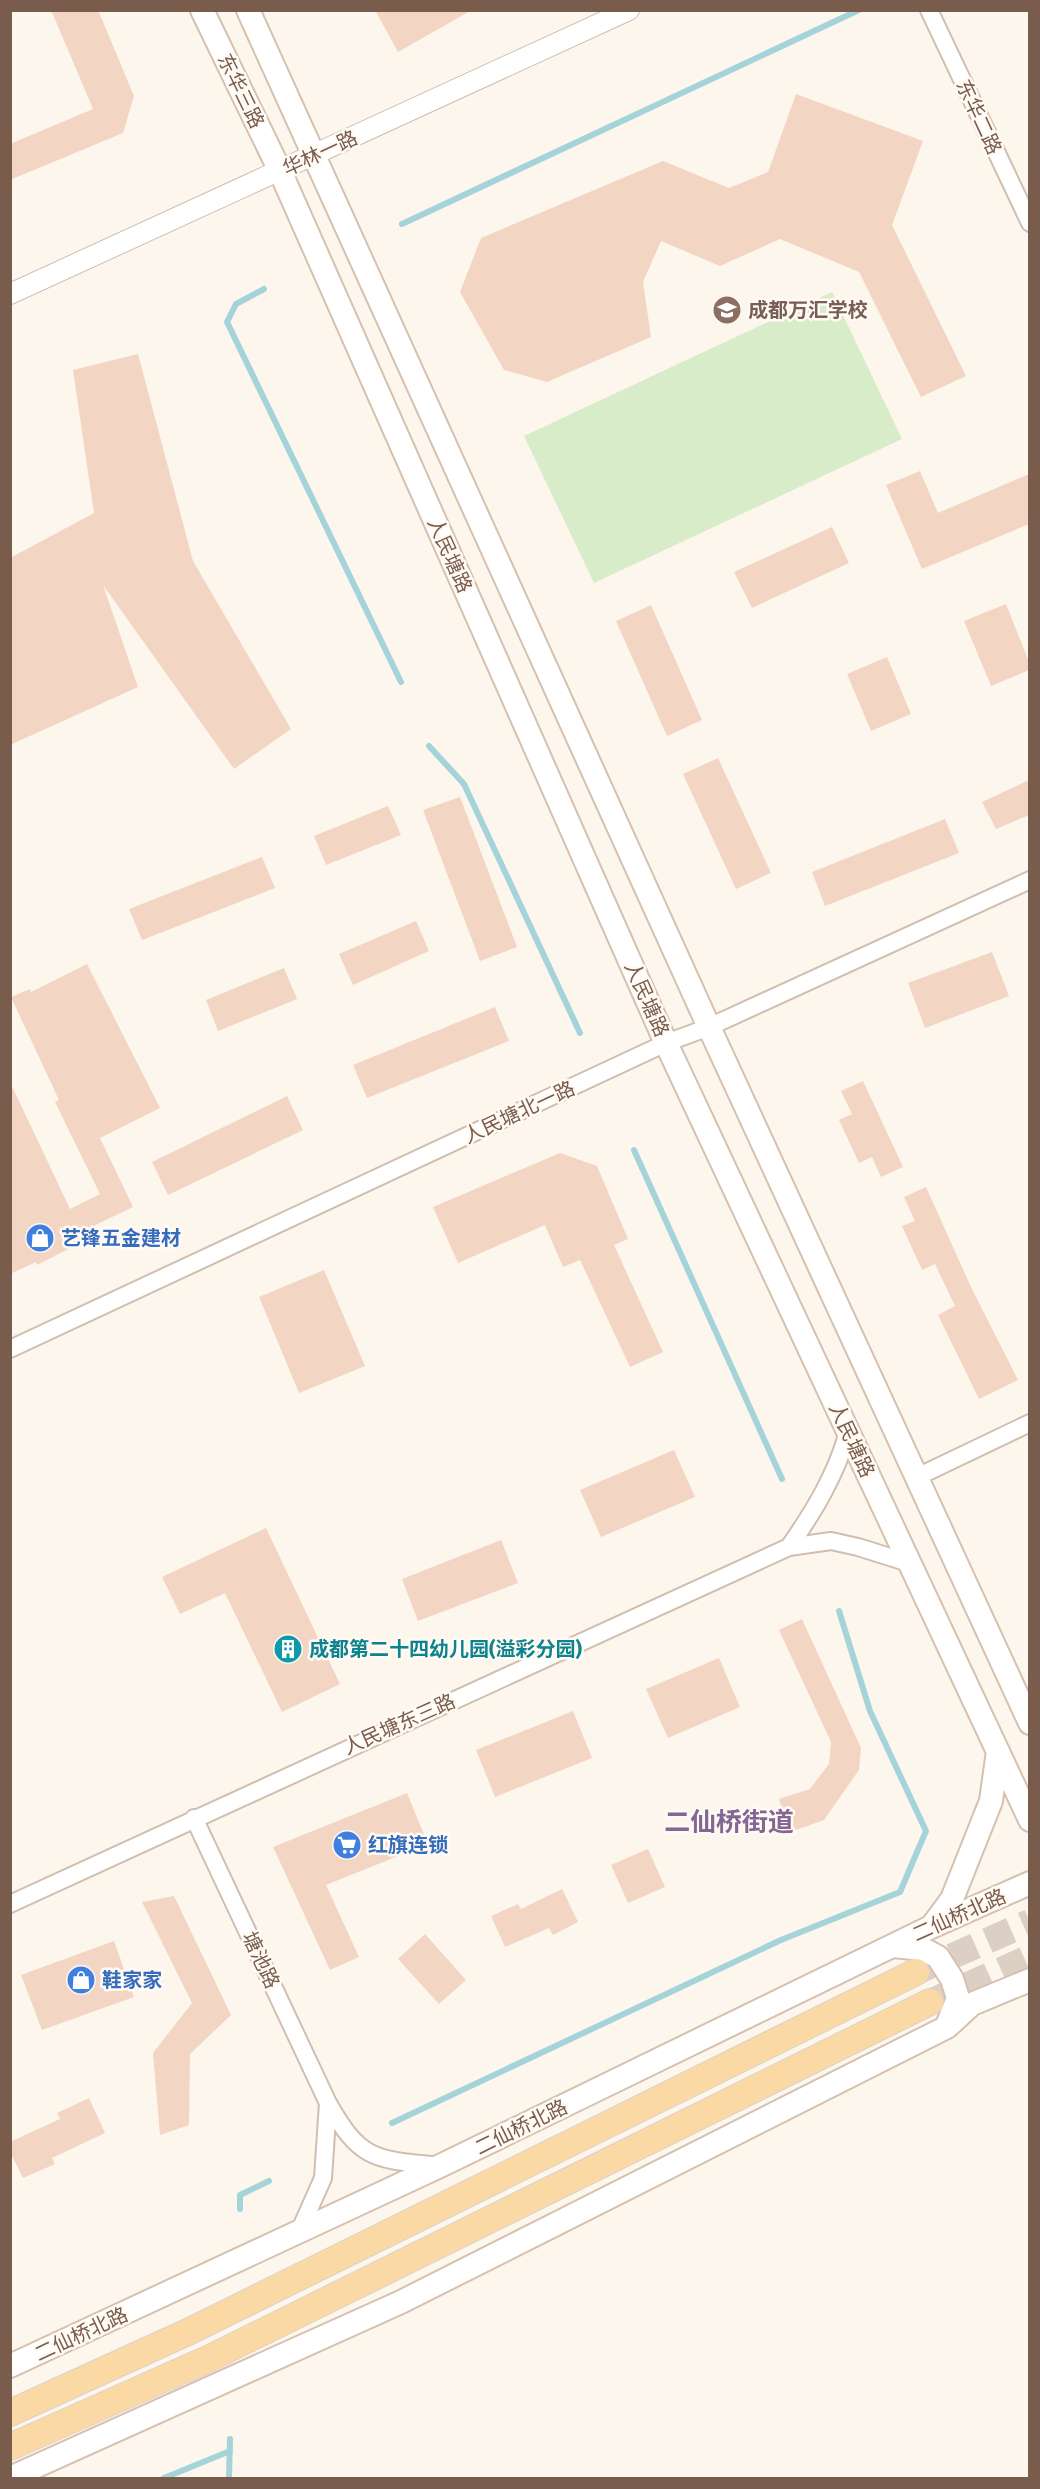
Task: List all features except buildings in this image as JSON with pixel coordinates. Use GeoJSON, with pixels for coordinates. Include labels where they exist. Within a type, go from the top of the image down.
{"type":"FeatureCollection","features":[{"type":"Feature","properties":{"kind":"main road","name":"东华三路"},"geometry":{"type":"LineString","coordinates":[[202,10],[280,171]]}},
{"type":"Feature","properties":{"kind":"main road","name":"东华三路"},"geometry":{"type":"LineString","coordinates":[[248,10],[314,156]]}},
{"type":"Feature","properties":{"kind":"main road","name":"人民塘路"},"geometry":{"type":"LineString","coordinates":[[314,156],[709,1027],[1029,1723]]}},
{"type":"Feature","properties":{"kind":"main road","name":"人民塘路"},"geometry":{"type":"LineString","coordinates":[[280,171],[666,1043],[1029,1820]]}},
{"type":"Feature","properties":{"kind":"main road"},"geometry":{"type":"LineString","coordinates":[[931,1927],[952,1899],[990,1801],[998,1750]]}},
{"type":"Feature","properties":{"kind":"main road","name":"二仙桥北路"},"geometry":{"type":"LineString","coordinates":[[10,2367],[440,2166],[931,1927],[1029,1883]]}},
{"type":"Feature","properties":{"kind":"main road"},"geometry":{"type":"LineString","coordinates":[[893,1946],[923,1949],[938,1958],[952,1979],[958,1998],[946,2027]]}},
{"type":"Feature","properties":{"kind":"main road"},"geometry":{"type":"LineString","coordinates":[[10,2413],[200,2326],[916,1972]]}},
{"type":"Feature","properties":{"kind":"main road"},"geometry":{"type":"LineString","coordinates":[[10,2478],[402,2302],[946,2027],[972,2004],[1029,1980]]}},
{"type":"Feature","properties":{"kind":"main road"},"geometry":{"type":"LineString","coordinates":[[10,2447],[210,2358],[930,2002]]}},
{"type":"Feature","properties":{"kind":"street","name":"华林一路"},"geometry":{"type":"LineString","coordinates":[[10,294],[629,10]]}},
{"type":"Feature","properties":{"kind":"street","name":"东华二路"},"geometry":{"type":"LineString","coordinates":[[929,10],[1029,223]]}},
{"type":"Feature","properties":{"kind":"street","name":"人民塘北一路"},"geometry":{"type":"LineString","coordinates":[[10,1349],[666,1043],[709,1027],[1029,880]]}},
{"type":"Feature","properties":{"kind":"street"},"geometry":{"type":"LineString","coordinates":[[917,1477],[1029,1423]]}},
{"type":"Feature","properties":{"kind":"street"},"geometry":{"type":"LineString","coordinates":[[789,1547],[812,1514],[829,1483],[841,1456],[848,1432]]}},
{"type":"Feature","properties":{"kind":"street","name":"人民塘东三路"},"geometry":{"type":"LineString","coordinates":[[10,1904],[789,1547],[831,1541],[909,1563]]}},
{"type":"Feature","properties":{"kind":"street","name":"塘池路"},"geometry":{"type":"LineString","coordinates":[[194,1818],[328,2103],[342,2128],[359,2148],[385,2160],[440,2166]]}},
{"type":"Feature","properties":{"kind":"street"},"geometry":{"type":"LineString","coordinates":[[299,2232],[323,2178],[328,2103]]}},
{"type":"Feature","properties":{"kind":"green space"},"geometry":{"type":"Polygon","coordinates":[[[832,292],[902,439],[594,583],[524,436],[832,292]]]}},
{"type":"Feature","properties":{"kind":"waterway"},"geometry":{"type":"LineString","coordinates":[[402,224],[859,10]]}},
{"type":"Feature","properties":{"kind":"waterway"},"geometry":{"type":"LineString","coordinates":[[264,289],[236,304],[227,322],[401,682]]}},
{"type":"Feature","properties":{"kind":"waterway"},"geometry":{"type":"LineString","coordinates":[[429,746],[464,784],[580,1033]]}},
{"type":"Feature","properties":{"kind":"waterway"},"geometry":{"type":"LineString","coordinates":[[634,1150],[782,1479]]}},
{"type":"Feature","properties":{"kind":"waterway"},"geometry":{"type":"LineString","coordinates":[[392,2123],[781,1940],[900,1892],[926,1831],[870,1711],[839,1611]]}},
{"type":"Feature","properties":{"kind":"waterway"},"geometry":{"type":"LineString","coordinates":[[240,2209],[240,2195],[269,2181]]}},
{"type":"Feature","properties":{"kind":"waterway"},"geometry":{"type":"LineString","coordinates":[[229,2478],[230,2439]]}},
{"type":"Feature","properties":{"kind":"waterway"},"geometry":{"type":"LineString","coordinates":[[164,2478],[230,2451]]}},
{"type":"Feature","properties":{"kind":"tunnel"},"geometry":{"type":"LineString","coordinates":[[916,1972],[1030,1922]]}},
{"type":"Feature","properties":{"kind":"tunnel"},"geometry":{"type":"LineString","coordinates":[[930,2002],[1030,1957]]}},
{"type":"Feature","properties":{"kind":"place","name":"成都万汇学校"},"geometry":{"type":"Point","coordinates":[727,310]}},
{"type":"Feature","properties":{"kind":"place","name":"艺锋五金建材"},"geometry":{"type":"Point","coordinates":[40,1238]}},
{"type":"Feature","properties":{"kind":"place","name":"成都第二十四幼儿园(溢彩分园)"},"geometry":{"type":"Point","coordinates":[288,1649]}},
{"type":"Feature","properties":{"kind":"place","name":"红旗连锁"},"geometry":{"type":"Point","coordinates":[347,1845]}},
{"type":"Feature","properties":{"kind":"place","name":"鞋家家"},"geometry":{"type":"Point","coordinates":[81,1980]}},
{"type":"Feature","properties":{"kind":"district","name":"二仙桥街道"},"geometry":{"type":"Point","coordinates":[729,1822]}}]}
